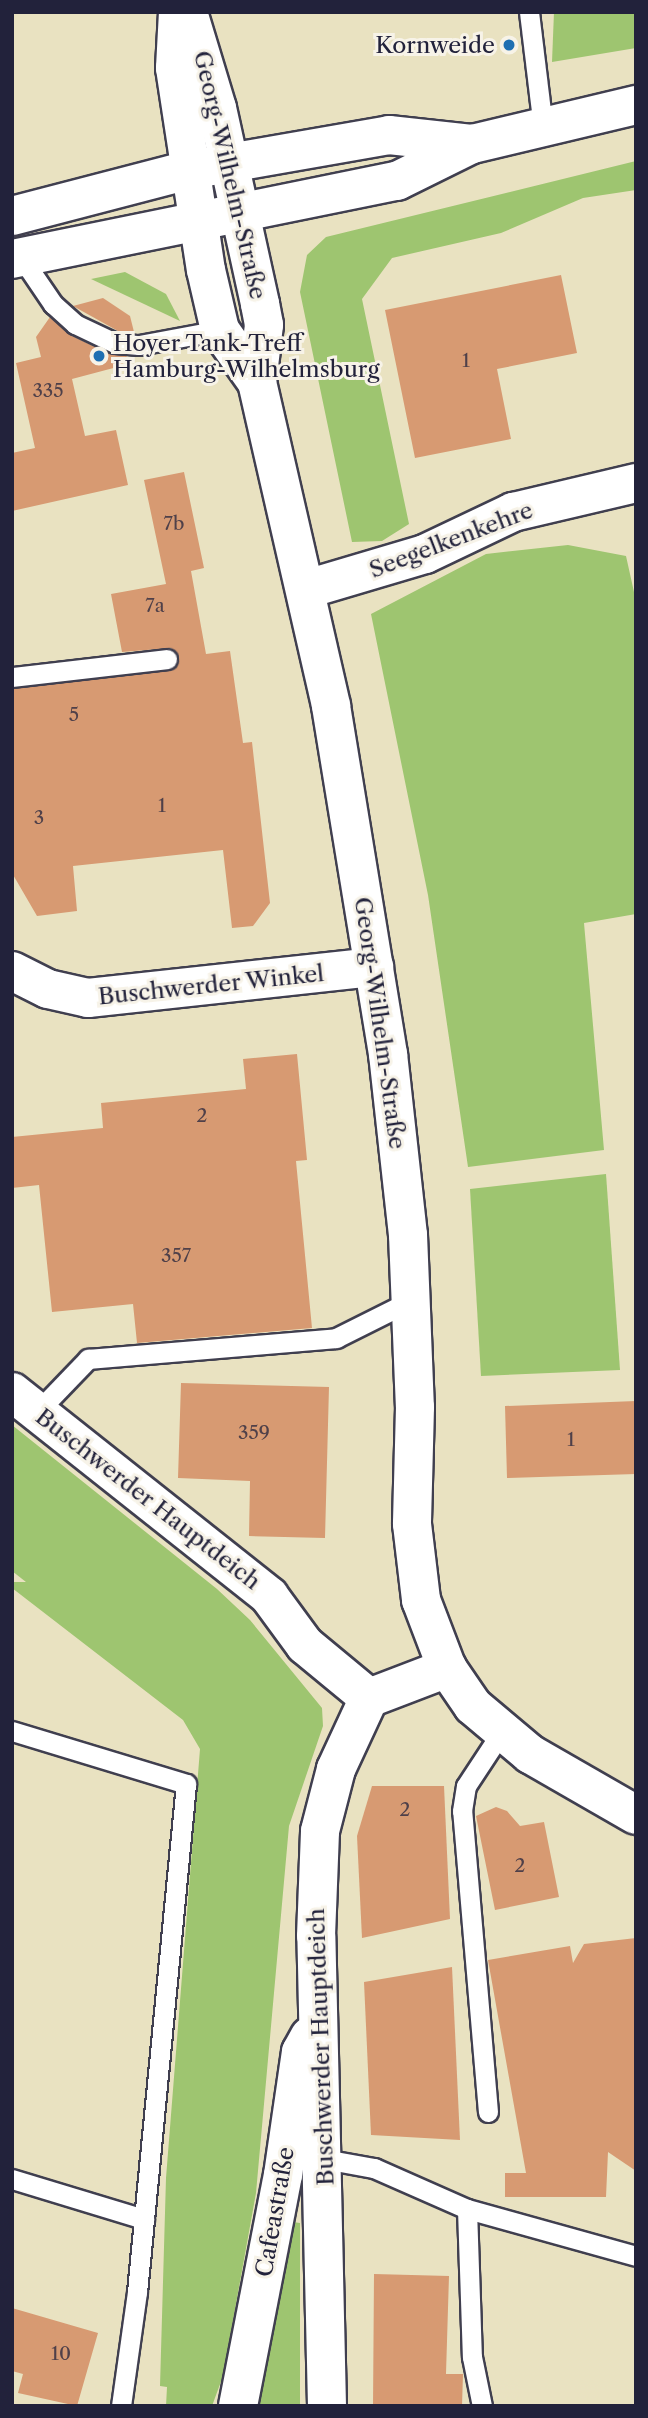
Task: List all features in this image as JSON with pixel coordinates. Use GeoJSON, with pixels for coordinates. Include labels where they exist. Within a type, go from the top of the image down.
{"type":"FeatureCollection","features":[{"type":"Feature","properties":{"kind":"main road","name":"Georg-Wilhelm-Straße"},"geometry":{"type":"LineString","coordinates":[[178,12],[175,68],[197,221],[220,330],[257,382]]}},
{"type":"Feature","properties":{"kind":"main road","name":"Georg-Wilhelm-Straße"},"geometry":{"type":"LineString","coordinates":[[188,12],[206,62],[264,325],[257,382],[307,589],[374,967],[396,1120],[412,1300],[414,1563],[428,1623],[447,1668],[473,1706],[501,1733],[636,1815]]}},
{"type":"Feature","properties":{"kind":"main road"},"geometry":{"type":"LineString","coordinates":[[17,258],[397,181],[472,144],[636,105]]}},
{"type":"Feature","properties":{"kind":"main road"},"geometry":{"type":"LineString","coordinates":[[12,216],[189,170],[389,135],[472,144]]}},
{"type":"Feature","properties":{"kind":"main road","name":"Seegelkenkehre"},"geometry":{"type":"LineString","coordinates":[[307,589],[400,563],[513,512],[636,483]]}},
{"type":"Feature","properties":{"kind":"main road","name":"Buschwerder Winkel"},"geometry":{"type":"LineString","coordinates":[[12,971],[48,989],[88,998],[374,967]]}},
{"type":"Feature","properties":{"kind":"main road","name":"Buschwerder Hauptdeich"},"geometry":{"type":"LineString","coordinates":[[25,1402],[269,1596],[305,1646],[369,1698],[336,1769],[320,1830],[317,2022],[324,2159],[327,2406]]}},
{"type":"Feature","properties":{"kind":"main road"},"geometry":{"type":"LineString","coordinates":[[369,1698],[447,1668]]}},
{"type":"Feature","properties":{"kind":"main road","name":"Cafeastraße"},"geometry":{"type":"LineString","coordinates":[[238,2406],[283,2175],[301,2052],[317,2022]]}},
{"type":"Feature","properties":{"kind":"lane"},"geometry":{"type":"LineString","coordinates":[[529,12],[543,127]]}},
{"type":"Feature","properties":{"kind":"lane"},"geometry":{"type":"LineString","coordinates":[[17,258],[53,304],[75,324],[114,343],[139,345],[220,330]]}},
{"type":"Feature","properties":{"kind":"lane"},"geometry":{"type":"LineString","coordinates":[[12,677],[167,659]]}},
{"type":"Feature","properties":{"kind":"lane"},"geometry":{"type":"LineString","coordinates":[[25,1402],[88,1359],[336,1338],[412,1300]]}},
{"type":"Feature","properties":{"kind":"lane"},"geometry":{"type":"LineString","coordinates":[[12,1731],[186,1784],[145,2219],[121,2406]]}},
{"type":"Feature","properties":{"kind":"lane"},"geometry":{"type":"LineString","coordinates":[[488,2112],[462,1811],[466,1786],[501,1733]]}},
{"type":"Feature","properties":{"kind":"lane"},"geometry":{"type":"LineString","coordinates":[[324,2159],[374,2168],[467,2209],[636,2256]]}},
{"type":"Feature","properties":{"kind":"lane"},"geometry":{"type":"LineString","coordinates":[[12,2179],[145,2219]]}},
{"type":"Feature","properties":{"kind":"lane"},"geometry":{"type":"LineString","coordinates":[[467,2209],[472,2357],[482,2406]]}},
{"type":"Feature","properties":{"kind":"green space"},"geometry":{"type":"Polygon","coordinates":[[[554,12],[636,12],[636,48],[552,62],[554,12]]]}},
{"type":"Feature","properties":{"kind":"green space"},"geometry":{"type":"Polygon","coordinates":[[[636,161],[636,190],[583,198],[501,233],[392,258],[362,299],[409,524],[382,541],[352,542],[300,292],[307,255],[326,237],[636,161]]]}},
{"type":"Feature","properties":{"kind":"green space"},"geometry":{"type":"Polygon","coordinates":[[[125,272],[166,294],[180,321],[91,279],[125,272]]]}},
{"type":"Feature","properties":{"kind":"green space"},"geometry":{"type":"Polygon","coordinates":[[[568,545],[626,556],[636,601],[636,914],[584,923],[604,1150],[468,1167],[428,895],[371,614],[486,554],[568,545]]]}},
{"type":"Feature","properties":{"kind":"green space"},"geometry":{"type":"Polygon","coordinates":[[[606,1174],[620,1370],[481,1376],[470,1189],[606,1174]]]}},
{"type":"Feature","properties":{"kind":"green space"},"geometry":{"type":"Polygon","coordinates":[[[12,1425],[217,1589],[250,1620],[322,1708],[323,1726],[289,1826],[256,2193],[223,2376],[212,2406],[166,2406],[167,2387],[160,2386],[166,2178],[200,1749],[183,1720],[12,1588],[12,1582],[26,1582],[12,1571],[12,1425]]]}},
{"type":"Feature","properties":{"kind":"green space"},"geometry":{"type":"Polygon","coordinates":[[[293,2222],[300,2223],[300,2406],[256,2406],[293,2222]]]}},
{"type":"Feature","properties":{"kind":"building"},"geometry":{"type":"Polygon","coordinates":[[[561,275],[577,353],[497,369],[511,439],[415,458],[385,310],[561,275]]]}},
{"type":"Feature","properties":{"kind":"building"},"geometry":{"type":"Polygon","coordinates":[[[103,298],[130,316],[134,332],[118,331],[73,306],[103,298]]]}},
{"type":"Feature","properties":{"kind":"building"},"geometry":{"type":"Polygon","coordinates":[[[50,317],[70,335],[110,354],[127,356],[121,366],[72,379],[85,436],[116,430],[128,485],[12,511],[12,453],[35,448],[16,363],[41,357],[36,337],[50,317]]]}},
{"type":"Feature","properties":{"kind":"building"},"geometry":{"type":"Polygon","coordinates":[[[184,472],[204,568],[191,571],[206,654],[230,651],[243,743],[252,742],[270,903],[253,926],[232,928],[223,850],[73,866],[77,911],[37,916],[12,873],[12,689],[175,668],[179,657],[171,648],[122,652],[111,594],[166,584],[144,480],[184,472]]]}},
{"type":"Feature","properties":{"kind":"building"},"geometry":{"type":"Polygon","coordinates":[[[297,1054],[307,1160],[296,1161],[312,1328],[137,1343],[133,1304],[52,1312],[39,1185],[12,1188],[12,1137],[103,1128],[101,1103],[246,1089],[243,1059],[297,1054]]]}},
{"type":"Feature","properties":{"kind":"building"},"geometry":{"type":"Polygon","coordinates":[[[181,1383],[329,1387],[325,1538],[249,1536],[250,1481],[178,1478],[181,1383]]]}},
{"type":"Feature","properties":{"kind":"building"},"geometry":{"type":"Polygon","coordinates":[[[636,1401],[636,1474],[507,1478],[505,1406],[636,1401]]]}},
{"type":"Feature","properties":{"kind":"building"},"geometry":{"type":"Polygon","coordinates":[[[372,1786],[444,1786],[450,1919],[362,1938],[357,1836],[372,1786]]]}},
{"type":"Feature","properties":{"kind":"building"},"geometry":{"type":"Polygon","coordinates":[[[496,1807],[507,1811],[520,1826],[544,1822],[559,1897],[495,1910],[476,1816],[496,1807]]]}},
{"type":"Feature","properties":{"kind":"building"},"geometry":{"type":"Polygon","coordinates":[[[636,1938],[636,2171],[608,2152],[606,2197],[505,2197],[505,2173],[526,2173],[488,1960],[570,1946],[573,1963],[584,1944],[636,1938]]]}},
{"type":"Feature","properties":{"kind":"building"},"geometry":{"type":"Polygon","coordinates":[[[452,1967],[460,2140],[371,2135],[364,1982],[452,1967]]]}},
{"type":"Feature","properties":{"kind":"building"},"geometry":{"type":"Polygon","coordinates":[[[374,2274],[449,2276],[446,2374],[463,2374],[462,2406],[373,2406],[374,2274]]]}},
{"type":"Feature","properties":{"kind":"building"},"geometry":{"type":"Polygon","coordinates":[[[12,2308],[98,2333],[77,2406],[18,2393],[23,2374],[12,2371],[12,2308]]]}},
{"type":"Feature","properties":{"kind":"place","name":"Kornweide"},"geometry":{"type":"Point","coordinates":[509,45]}},
{"type":"Feature","properties":{"kind":"place","name":"Hoyer Tank-Treff Hamburg-Wilhelmsburg"},"geometry":{"type":"Point","coordinates":[99,356]}}]}
